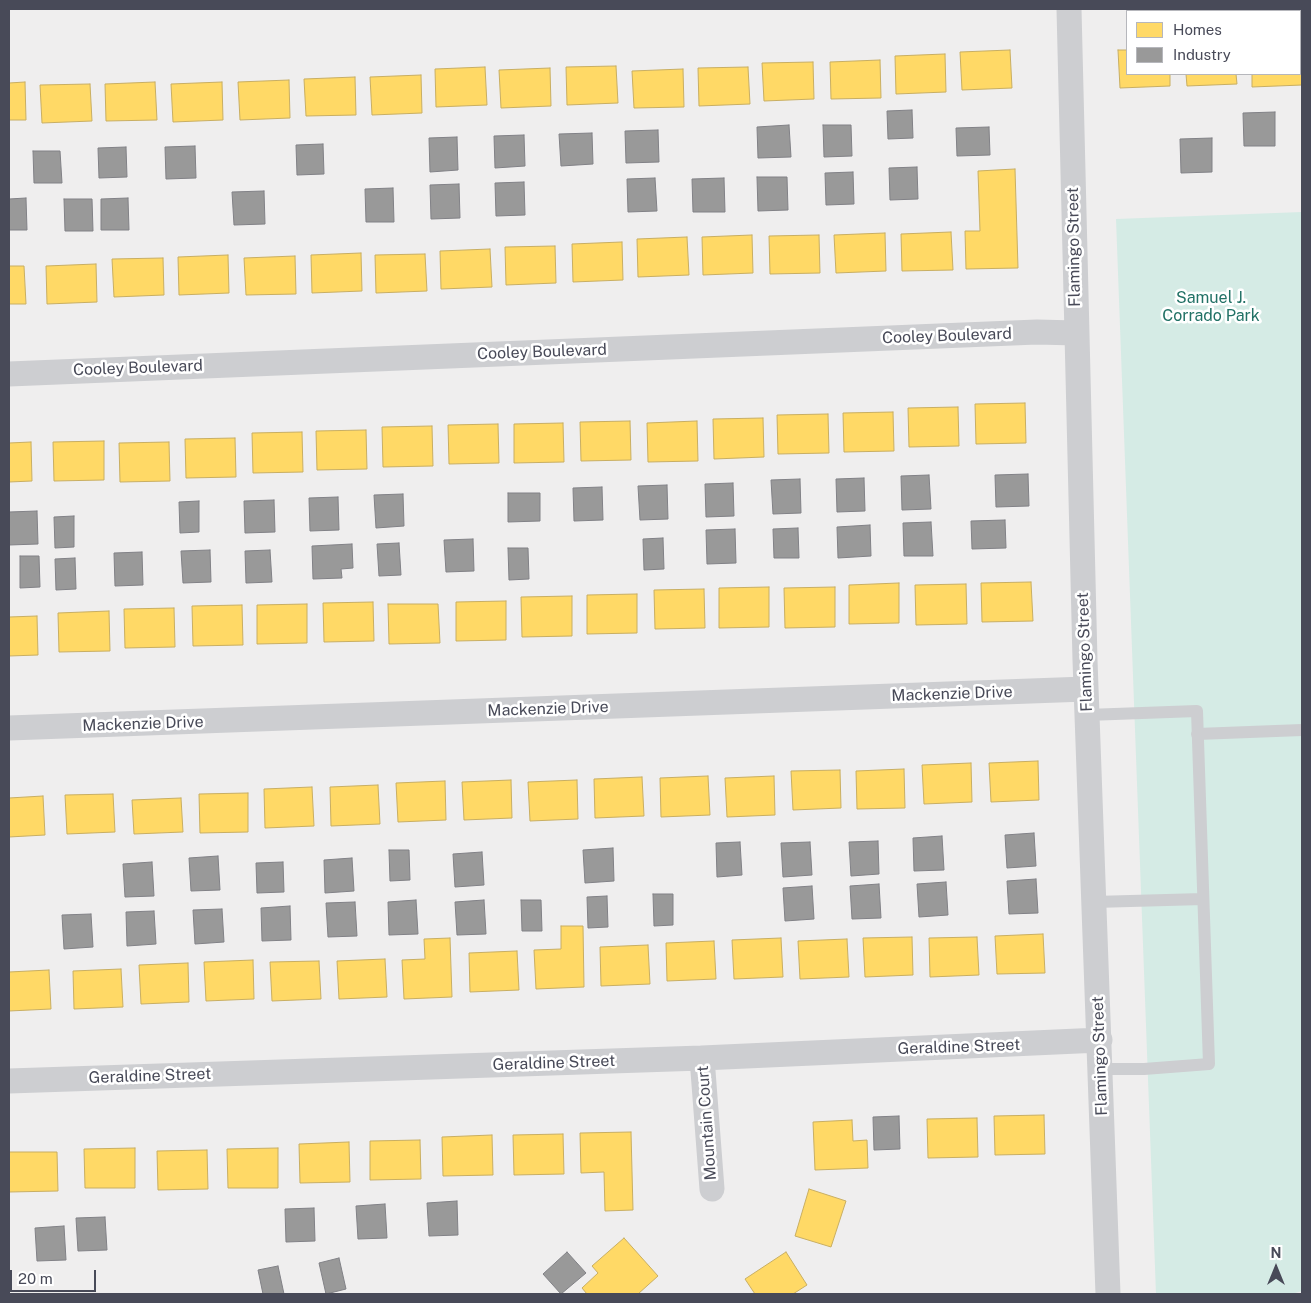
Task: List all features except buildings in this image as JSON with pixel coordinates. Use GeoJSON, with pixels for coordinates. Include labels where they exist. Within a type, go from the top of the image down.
{"type":"FeatureCollection","features":[{"type":"Feature","properties":{"kind":"street","name":"Flamingo Street"},"geometry":{"type":"LineString","coordinates":[[1069,9],[1086,689],[1108,1294]]}},
{"type":"Feature","properties":{"kind":"street","name":"Cooley Boulevard"},"geometry":{"type":"LineString","coordinates":[[9,374],[1017,333],[1076,333]]}},
{"type":"Feature","properties":{"kind":"street","name":"Mackenzie Drive"},"geometry":{"type":"LineString","coordinates":[[9,728],[1086,689]]}},
{"type":"Feature","properties":{"kind":"street","name":"Geraldine Street"},"geometry":{"type":"LineString","coordinates":[[9,1081],[702,1058],[1100,1040]]}},
{"type":"Feature","properties":{"kind":"street","name":"Mountain Court"},"geometry":{"type":"LineString","coordinates":[[702,1058],[712,1189]]}},
{"type":"Feature","properties":{"kind":"lane"},"geometry":{"type":"LineString","coordinates":[[1087,715],[1197,710],[1209,1064],[1144,1068],[1100,1068]]}},
{"type":"Feature","properties":{"kind":"lane"},"geometry":{"type":"LineString","coordinates":[[1197,734],[1302,730]]}},
{"type":"Feature","properties":{"kind":"lane"},"geometry":{"type":"LineString","coordinates":[[1094,902],[1203,899]]}},
{"type":"Feature","properties":{"kind":"green space","name":"Samuel J. Corrado Park"},"geometry":{"type":"Polygon","coordinates":[[[1302,212],[1302,1291],[1292,1294],[1156,1294],[1116,219],[1302,212]]]}}]}
